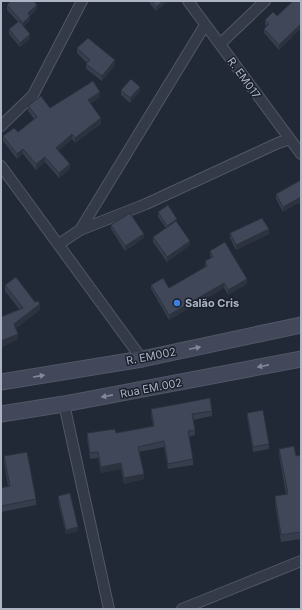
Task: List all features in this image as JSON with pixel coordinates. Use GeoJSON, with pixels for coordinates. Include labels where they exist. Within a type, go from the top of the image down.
{"type":"FeatureCollection","features":[{"type":"Feature","properties":{"kind":"street"},"geometry":{"type":"LineString","coordinates":[[1,126],[33,95],[82,1]]}},
{"type":"Feature","properties":{"kind":"street","name":"R. EM017"},"geometry":{"type":"LineString","coordinates":[[188,1],[297,146]]}},
{"type":"Feature","properties":{"kind":"street"},"geometry":{"type":"LineString","coordinates":[[220,44],[265,1]]}},
{"type":"Feature","properties":{"kind":"street"},"geometry":{"type":"LineString","coordinates":[[80,230],[206,25]]}},
{"type":"Feature","properties":{"kind":"street"},"geometry":{"type":"LineString","coordinates":[[59,244],[80,230],[146,204],[278,143],[297,146]]}},
{"type":"Feature","properties":{"kind":"street"},"geometry":{"type":"LineString","coordinates":[[1,166],[142,359]]}},
{"type":"Feature","properties":{"kind":"street","name":"R. EM002"},"geometry":{"type":"LineString","coordinates":[[1,382],[142,359],[301,326]]}},
{"type":"Feature","properties":{"kind":"street","name":"Rua EM.002"},"geometry":{"type":"LineString","coordinates":[[1,414],[64,404],[301,359]]}},
{"type":"Feature","properties":{"kind":"street"},"geometry":{"type":"LineString","coordinates":[[64,404],[109,609]]}},
{"type":"Feature","properties":{"kind":"street"},"geometry":{"type":"LineString","coordinates":[[182,609],[301,561]]}},
{"type":"Feature","properties":{"kind":"building"},"geometry":{"type":"Polygon","coordinates":[[[11,1],[34,1],[37,5],[28,13],[30,16],[23,23],[7,5],[11,1]]]}},
{"type":"Feature","properties":{"kind":"building"},"geometry":{"type":"Polygon","coordinates":[[[152,1],[163,1],[156,7],[152,1]]]}},
{"type":"Feature","properties":{"kind":"building"},"geometry":{"type":"Polygon","coordinates":[[[293,1],[301,1],[301,24],[279,45],[264,29],[269,24],[265,20],[273,12],[277,16],[293,1]]]}},
{"type":"Feature","properties":{"kind":"building"},"geometry":{"type":"Polygon","coordinates":[[[19,21],[30,34],[20,43],[9,29],[19,21]]]}},
{"type":"Feature","properties":{"kind":"building"},"geometry":{"type":"Polygon","coordinates":[[[88,38],[115,60],[102,76],[86,64],[90,60],[77,48],[88,38]]]}},
{"type":"Feature","properties":{"kind":"building"},"geometry":{"type":"Polygon","coordinates":[[[131,79],[140,87],[130,98],[121,90],[131,79]]]}},
{"type":"Feature","properties":{"kind":"building"},"geometry":{"type":"Polygon","coordinates":[[[93,81],[100,92],[88,100],[101,118],[75,138],[72,134],[56,148],[70,164],[59,173],[45,157],[36,164],[23,149],[17,154],[3,136],[14,128],[18,132],[37,117],[28,106],[41,96],[50,108],[93,81]]]}},
{"type":"Feature","properties":{"kind":"building"},"geometry":{"type":"Polygon","coordinates":[[[301,180],[301,197],[283,207],[276,194],[301,180]]]}},
{"type":"Feature","properties":{"kind":"building"},"geometry":{"type":"Polygon","coordinates":[[[168,205],[177,219],[167,226],[158,212],[168,205]]]}},
{"type":"Feature","properties":{"kind":"building"},"geometry":{"type":"Polygon","coordinates":[[[130,213],[144,234],[125,246],[111,225],[130,213]]]}},
{"type":"Feature","properties":{"kind":"building"},"geometry":{"type":"Polygon","coordinates":[[[262,218],[269,229],[236,245],[230,233],[262,218]]]}},
{"type":"Feature","properties":{"kind":"building"},"geometry":{"type":"Polygon","coordinates":[[[176,221],[190,241],[167,257],[153,237],[176,221]]]}},
{"type":"Feature","properties":{"kind":"building"},"geometry":{"type":"Polygon","coordinates":[[[225,242],[247,279],[228,290],[224,283],[169,315],[151,285],[163,278],[169,288],[207,266],[205,261],[213,257],[210,251],[225,242]]]}},
{"type":"Feature","properties":{"kind":"building"},"geometry":{"type":"Polygon","coordinates":[[[16,277],[35,302],[38,301],[40,304],[14,324],[18,334],[1,341],[1,317],[23,308],[5,285],[16,277]]]}},
{"type":"Feature","properties":{"kind":"building"},"geometry":{"type":"Polygon","coordinates":[[[210,398],[212,411],[192,414],[195,430],[188,431],[193,459],[168,464],[164,441],[138,447],[144,474],[124,478],[121,463],[101,467],[98,452],[90,453],[87,433],[115,429],[116,433],[154,426],[151,409],[210,398]]]}},
{"type":"Feature","properties":{"kind":"building"},"geometry":{"type":"Polygon","coordinates":[[[263,410],[269,444],[253,447],[247,413],[263,410]]]}},
{"type":"Feature","properties":{"kind":"building"},"geometry":{"type":"Polygon","coordinates":[[[294,446],[296,456],[301,455],[301,532],[281,535],[275,496],[288,494],[279,449],[294,446]]]}},
{"type":"Feature","properties":{"kind":"building"},"geometry":{"type":"Polygon","coordinates":[[[27,452],[36,499],[1,506],[1,488],[10,486],[4,456],[27,452]]]}},
{"type":"Feature","properties":{"kind":"building"},"geometry":{"type":"Polygon","coordinates":[[[70,493],[78,527],[66,530],[58,496],[70,493]]]}},
{"type":"Feature","properties":{"kind":"place","name":"Salão Cris"},"geometry":{"type":"Point","coordinates":[177,303]}}]}
